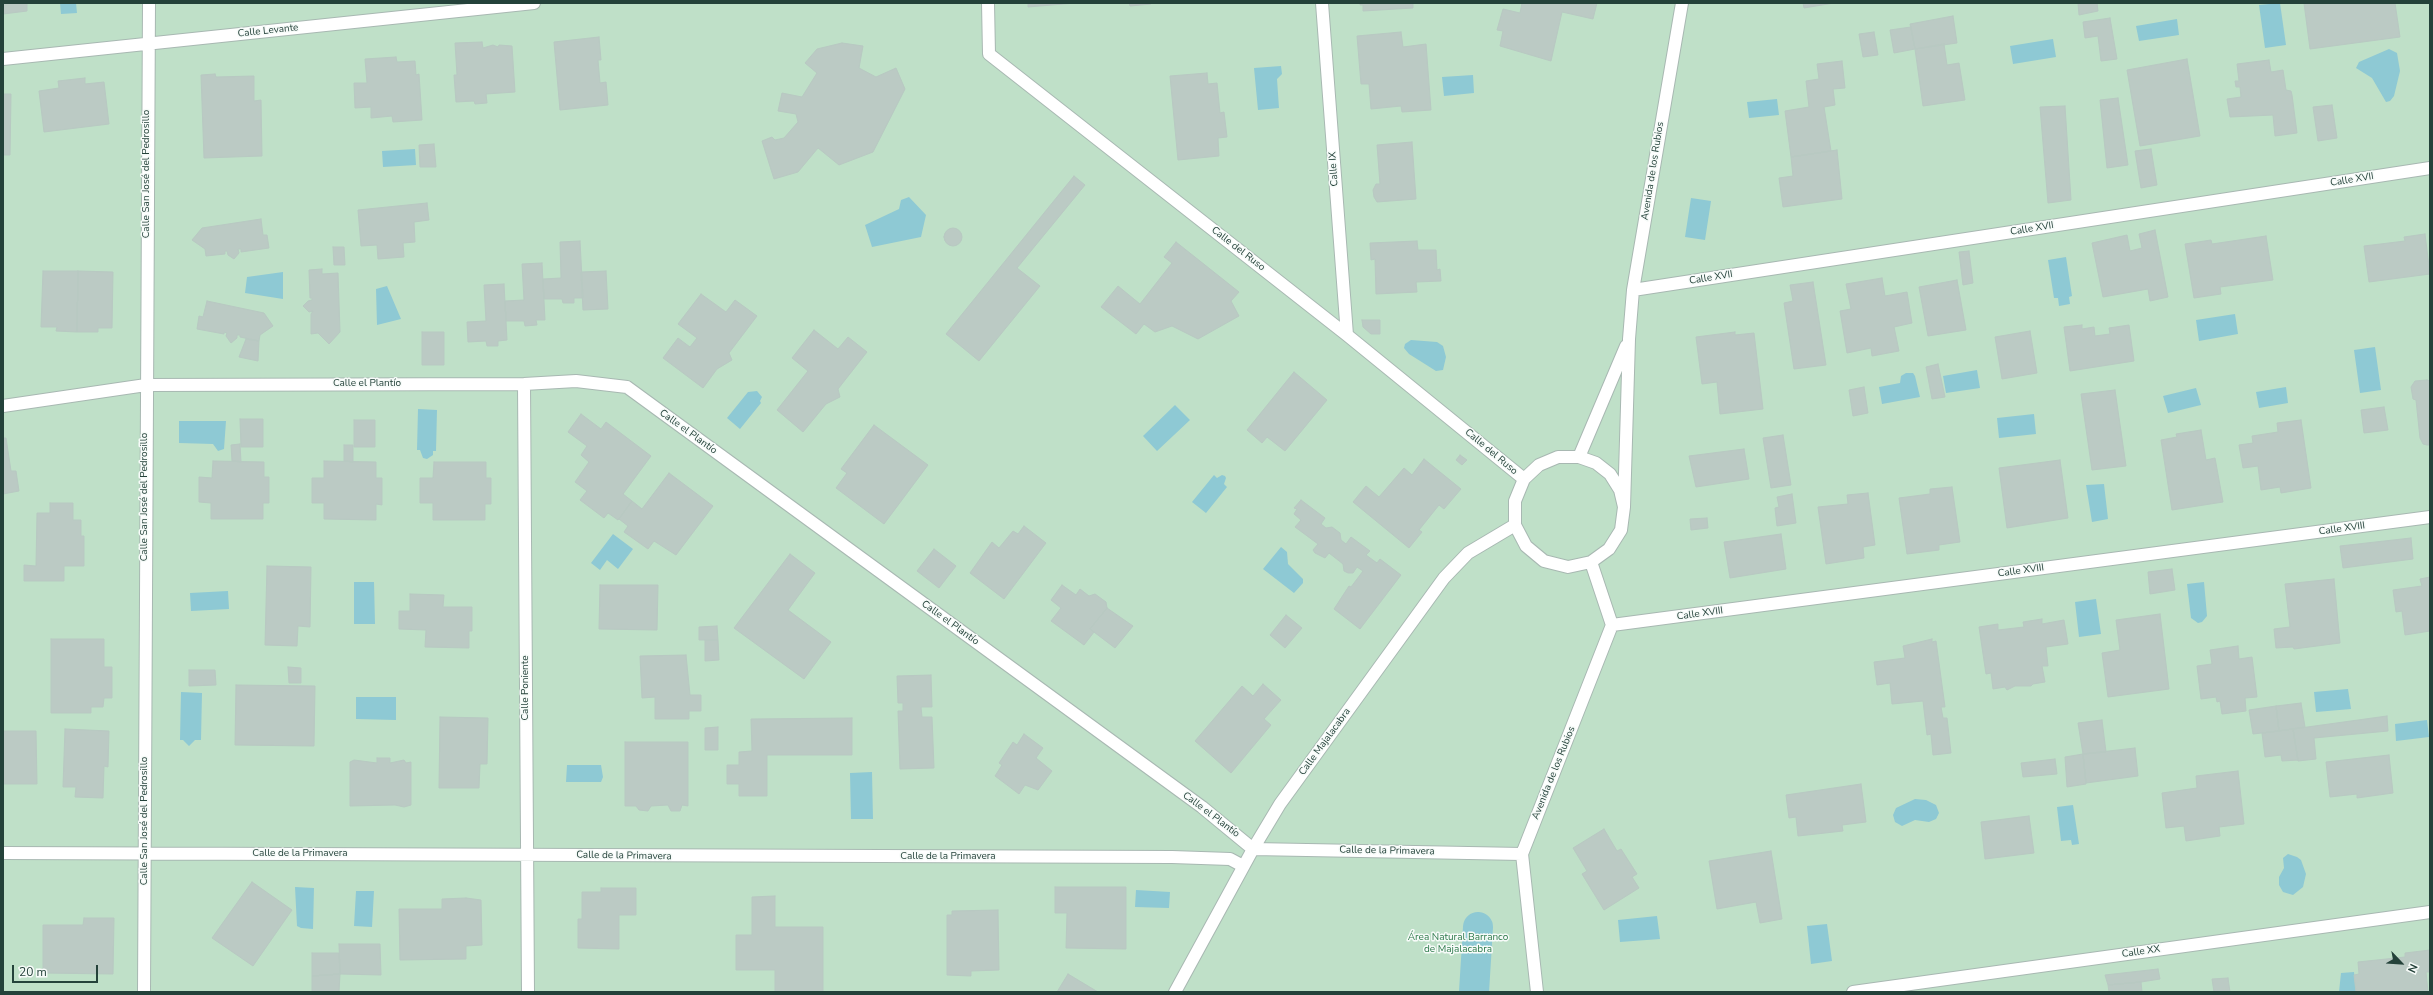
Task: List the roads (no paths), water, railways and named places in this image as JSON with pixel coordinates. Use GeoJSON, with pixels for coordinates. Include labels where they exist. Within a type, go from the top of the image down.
{"type":"FeatureCollection","features":[{"type":"Feature","properties":{"kind":"street","name":"Calle San José del Pedrosillo"},"geometry":{"type":"LineString","coordinates":[[144,992],[149,3]]}},
{"type":"Feature","properties":{"kind":"street","name":"Calle Levante"},"geometry":{"type":"LineString","coordinates":[[3,59],[534,3]]}},
{"type":"Feature","properties":{"kind":"street","name":"Calle del Ruso"},"geometry":{"type":"LineString","coordinates":[[988,3],[989,54],[1347,335],[1524,479]]}},
{"type":"Feature","properties":{"kind":"street","name":"Calle IX"},"geometry":{"type":"LineString","coordinates":[[1322,3],[1347,335]]}},
{"type":"Feature","properties":{"kind":"street","name":"Avenida de los Rubios"},"geometry":{"type":"LineString","coordinates":[[1624,507],[1620,490],[1610,474],[1596,463],[1578,457],[1558,457],[1539,465],[1524,479],[1515,501],[1515,525],[1526,546],[1544,561],[1568,567],[1591,562],[1609,549],[1621,530],[1624,507],[1629,339],[1633,290],[1682,3]]}},
{"type":"Feature","properties":{"kind":"street","name":"Calle XVII"},"geometry":{"type":"LineString","coordinates":[[1633,290],[2430,168]]}},
{"type":"Feature","properties":{"kind":"street","name":"Avenida de los Rubios"},"geometry":{"type":"LineString","coordinates":[[1578,457],[1629,339]]}},
{"type":"Feature","properties":{"kind":"street","name":"Calle el Plantío"},"geometry":{"type":"LineString","coordinates":[[3,406],[146,384],[524,384],[576,381],[627,387],[1202,807],[1253,849]]}},
{"type":"Feature","properties":{"kind":"street","name":"Calle Poniente"},"geometry":{"type":"LineString","coordinates":[[524,384],[528,992]]}},
{"type":"Feature","properties":{"kind":"street","name":"Calle XVIII"},"geometry":{"type":"LineString","coordinates":[[1612,626],[2430,517]]}},
{"type":"Feature","properties":{"kind":"street","name":"Calle Majalacabra"},"geometry":{"type":"LineString","coordinates":[[1175,992],[1243,866],[1280,804],[1444,578],[1468,553],[1515,525]]}},
{"type":"Feature","properties":{"kind":"street"},"geometry":{"type":"LineString","coordinates":[[1591,562],[1612,626]]}},
{"type":"Feature","properties":{"kind":"street","name":"Avenida de los Rubios"},"geometry":{"type":"LineString","coordinates":[[1537,992],[1522,854],[1612,626]]}},
{"type":"Feature","properties":{"kind":"street","name":"Calle de la Primavera"},"geometry":{"type":"LineString","coordinates":[[1253,849],[1522,854]]}},
{"type":"Feature","properties":{"kind":"street","name":"Calle de la Primavera"},"geometry":{"type":"LineString","coordinates":[[3,853],[1172,857],[1230,860],[1243,866]]}},
{"type":"Feature","properties":{"kind":"street","name":"Calle XX"},"geometry":{"type":"LineString","coordinates":[[1853,992],[2430,912]]}},
{"type":"Feature","properties":{"kind":"water"},"geometry":{"type":"Polygon","coordinates":[[[60,3],[76,3],[77,13],[61,14],[60,3]]]}},
{"type":"Feature","properties":{"kind":"water"},"geometry":{"type":"Polygon","coordinates":[[[2280,3],[2286,45],[2265,48],[2259,5],[2280,3]]]}},
{"type":"Feature","properties":{"kind":"water"},"geometry":{"type":"Polygon","coordinates":[[[2177,19],[2179,35],[2139,41],[2136,26],[2177,19]]]}},
{"type":"Feature","properties":{"kind":"water"},"geometry":{"type":"Polygon","coordinates":[[[2053,39],[2056,57],[2013,64],[2010,46],[2053,39]]]}},
{"type":"Feature","properties":{"kind":"water"},"geometry":{"type":"Polygon","coordinates":[[[2389,49],[2397,53],[2400,71],[2394,96],[2390,101],[2386,102],[2372,78],[2356,68],[2359,62],[2389,49]]]}},
{"type":"Feature","properties":{"kind":"water"},"geometry":{"type":"Polygon","coordinates":[[[1281,66],[1282,74],[1277,79],[1279,108],[1258,110],[1254,68],[1281,66]]]}},
{"type":"Feature","properties":{"kind":"water"},"geometry":{"type":"Polygon","coordinates":[[[1473,75],[1474,93],[1444,96],[1442,77],[1473,75]]]}},
{"type":"Feature","properties":{"kind":"water"},"geometry":{"type":"Polygon","coordinates":[[[1777,99],[1779,115],[1749,118],[1747,102],[1777,99]]]}},
{"type":"Feature","properties":{"kind":"water"},"geometry":{"type":"Polygon","coordinates":[[[415,149],[416,165],[383,167],[382,151],[415,149]]]}},
{"type":"Feature","properties":{"kind":"water"},"geometry":{"type":"Polygon","coordinates":[[[909,197],[926,215],[921,237],[872,247],[865,225],[899,209],[901,200],[909,197]]]}},
{"type":"Feature","properties":{"kind":"water"},"geometry":{"type":"Polygon","coordinates":[[[1691,198],[1711,201],[1705,240],[1685,237],[1691,198]]]}},
{"type":"Feature","properties":{"kind":"water"},"geometry":{"type":"Polygon","coordinates":[[[2066,257],[2072,296],[2069,297],[2070,304],[2059,306],[2058,298],[2054,298],[2048,260],[2066,257]]]}},
{"type":"Feature","properties":{"kind":"water"},"geometry":{"type":"Polygon","coordinates":[[[283,272],[283,299],[245,293],[247,277],[283,272]]]}},
{"type":"Feature","properties":{"kind":"water"},"geometry":{"type":"Polygon","coordinates":[[[387,286],[401,319],[377,325],[376,289],[387,286]]]}},
{"type":"Feature","properties":{"kind":"water"},"geometry":{"type":"Polygon","coordinates":[[[2235,314],[2238,334],[2199,341],[2196,320],[2235,314]]]}},
{"type":"Feature","properties":{"kind":"water"},"geometry":{"type":"Polygon","coordinates":[[[1411,340],[1437,342],[1443,346],[1446,357],[1443,370],[1436,371],[1409,354],[1404,348],[1405,344],[1411,340]]]}},
{"type":"Feature","properties":{"kind":"water"},"geometry":{"type":"Polygon","coordinates":[[[2375,347],[2381,390],[2360,393],[2354,350],[2375,347]]]}},
{"type":"Feature","properties":{"kind":"water"},"geometry":{"type":"Polygon","coordinates":[[[1977,370],[1980,388],[1946,393],[1943,376],[1977,370]]]}},
{"type":"Feature","properties":{"kind":"water"},"geometry":{"type":"Polygon","coordinates":[[[1906,373],[1913,373],[1915,376],[1920,397],[1882,404],[1879,387],[1900,383],[1901,376],[1906,373]]]}},
{"type":"Feature","properties":{"kind":"water"},"geometry":{"type":"Polygon","coordinates":[[[2286,387],[2288,403],[2259,408],[2256,392],[2286,387]]]}},
{"type":"Feature","properties":{"kind":"water"},"geometry":{"type":"Polygon","coordinates":[[[2196,388],[2201,405],[2168,413],[2163,396],[2196,388]]]}},
{"type":"Feature","properties":{"kind":"water"},"geometry":{"type":"Polygon","coordinates":[[[757,391],[762,397],[760,401],[761,403],[740,429],[727,418],[748,392],[757,391]]]}},
{"type":"Feature","properties":{"kind":"water"},"geometry":{"type":"Polygon","coordinates":[[[1175,405],[1190,420],[1157,451],[1143,436],[1175,405]]]}},
{"type":"Feature","properties":{"kind":"water"},"geometry":{"type":"Polygon","coordinates":[[[418,409],[437,410],[436,451],[433,451],[433,455],[427,459],[423,458],[420,450],[417,450],[418,409]]]}},
{"type":"Feature","properties":{"kind":"water"},"geometry":{"type":"Polygon","coordinates":[[[2034,414],[2036,434],[1999,438],[1997,418],[2034,414]]]}},
{"type":"Feature","properties":{"kind":"water"},"geometry":{"type":"Polygon","coordinates":[[[179,421],[226,421],[224,449],[218,451],[213,444],[179,443],[179,421]]]}},
{"type":"Feature","properties":{"kind":"water"},"geometry":{"type":"Polygon","coordinates":[[[1214,475],[1217,478],[1222,475],[1225,476],[1226,478],[1224,484],[1227,487],[1206,513],[1192,502],[1214,475]]]}},
{"type":"Feature","properties":{"kind":"water"},"geometry":{"type":"Polygon","coordinates":[[[2104,484],[2108,519],[2092,522],[2086,485],[2104,484]]]}},
{"type":"Feature","properties":{"kind":"water"},"geometry":{"type":"Polygon","coordinates":[[[613,534],[633,549],[618,569],[607,560],[600,570],[591,563],[613,534]]]}},
{"type":"Feature","properties":{"kind":"water"},"geometry":{"type":"Polygon","coordinates":[[[1281,547],[1287,552],[1288,564],[1303,579],[1303,583],[1294,593],[1263,569],[1281,547]]]}},
{"type":"Feature","properties":{"kind":"water"},"geometry":{"type":"Polygon","coordinates":[[[354,582],[374,582],[375,624],[354,624],[354,582]]]}},
{"type":"Feature","properties":{"kind":"water"},"geometry":{"type":"Polygon","coordinates":[[[2204,582],[2207,616],[2202,622],[2198,623],[2191,618],[2187,584],[2204,582]]]}},
{"type":"Feature","properties":{"kind":"water"},"geometry":{"type":"Polygon","coordinates":[[[228,591],[229,609],[191,611],[190,593],[228,591]]]}},
{"type":"Feature","properties":{"kind":"water"},"geometry":{"type":"Polygon","coordinates":[[[2096,599],[2101,634],[2079,637],[2075,602],[2096,599]]]}},
{"type":"Feature","properties":{"kind":"water"},"geometry":{"type":"Polygon","coordinates":[[[2348,689],[2351,709],[2316,712],[2314,692],[2348,689]]]}},
{"type":"Feature","properties":{"kind":"water"},"geometry":{"type":"Polygon","coordinates":[[[181,692],[202,693],[201,740],[195,740],[189,746],[183,740],[180,740],[181,692]]]}},
{"type":"Feature","properties":{"kind":"water"},"geometry":{"type":"Polygon","coordinates":[[[356,697],[396,697],[396,720],[356,719],[356,697]]]}},
{"type":"Feature","properties":{"kind":"water"},"geometry":{"type":"Polygon","coordinates":[[[2427,720],[2429,737],[2396,741],[2395,724],[2427,720]]]}},
{"type":"Feature","properties":{"kind":"water"},"geometry":{"type":"Polygon","coordinates":[[[567,765],[601,765],[603,777],[601,782],[566,782],[567,765]]]}},
{"type":"Feature","properties":{"kind":"water"},"geometry":{"type":"Polygon","coordinates":[[[872,772],[873,819],[851,819],[850,773],[872,772]]]}},
{"type":"Feature","properties":{"kind":"water"},"geometry":{"type":"Polygon","coordinates":[[[1915,799],[1926,800],[1936,805],[1939,813],[1936,819],[1929,822],[1915,820],[1902,826],[1895,822],[1893,815],[1896,808],[1915,799]]]}},
{"type":"Feature","properties":{"kind":"water"},"geometry":{"type":"Polygon","coordinates":[[[2073,805],[2079,844],[2072,845],[2071,840],[2061,841],[2057,807],[2073,805]]]}},
{"type":"Feature","properties":{"kind":"water"},"geometry":{"type":"Polygon","coordinates":[[[2288,854],[2301,860],[2306,874],[2303,887],[2293,895],[2283,892],[2279,885],[2279,877],[2284,868],[2283,858],[2288,854]]]}},
{"type":"Feature","properties":{"kind":"water"},"geometry":{"type":"Polygon","coordinates":[[[295,887],[314,888],[313,929],[301,928],[297,926],[295,887]]]}},
{"type":"Feature","properties":{"kind":"water"},"geometry":{"type":"Polygon","coordinates":[[[1136,890],[1170,892],[1169,908],[1135,907],[1136,890]]]}},
{"type":"Feature","properties":{"kind":"water"},"geometry":{"type":"Polygon","coordinates":[[[356,891],[374,891],[372,927],[354,926],[356,891]]]}},
{"type":"Feature","properties":{"kind":"water"},"geometry":{"type":"Polygon","coordinates":[[[1657,916],[1660,939],[1620,942],[1618,920],[1657,916]]]}},
{"type":"Feature","properties":{"kind":"water"},"geometry":{"type":"Polygon","coordinates":[[[1827,924],[1832,961],[1811,964],[1807,926],[1827,924]]]}},
{"type":"Feature","properties":{"kind":"water"},"geometry":{"type":"Polygon","coordinates":[[[2354,972],[2356,992],[2339,992],[2341,973],[2354,972]]]}},
{"type":"Feature","properties":{"kind":"waterway"},"geometry":{"type":"LineString","coordinates":[[1474,992],[1478,927]]}},
{"type":"Feature","properties":{"kind":"park label","name":"Área Natural Barranco de Majalacabra"},"geometry":{"type":"Point","coordinates":[1458,944]}}]}
